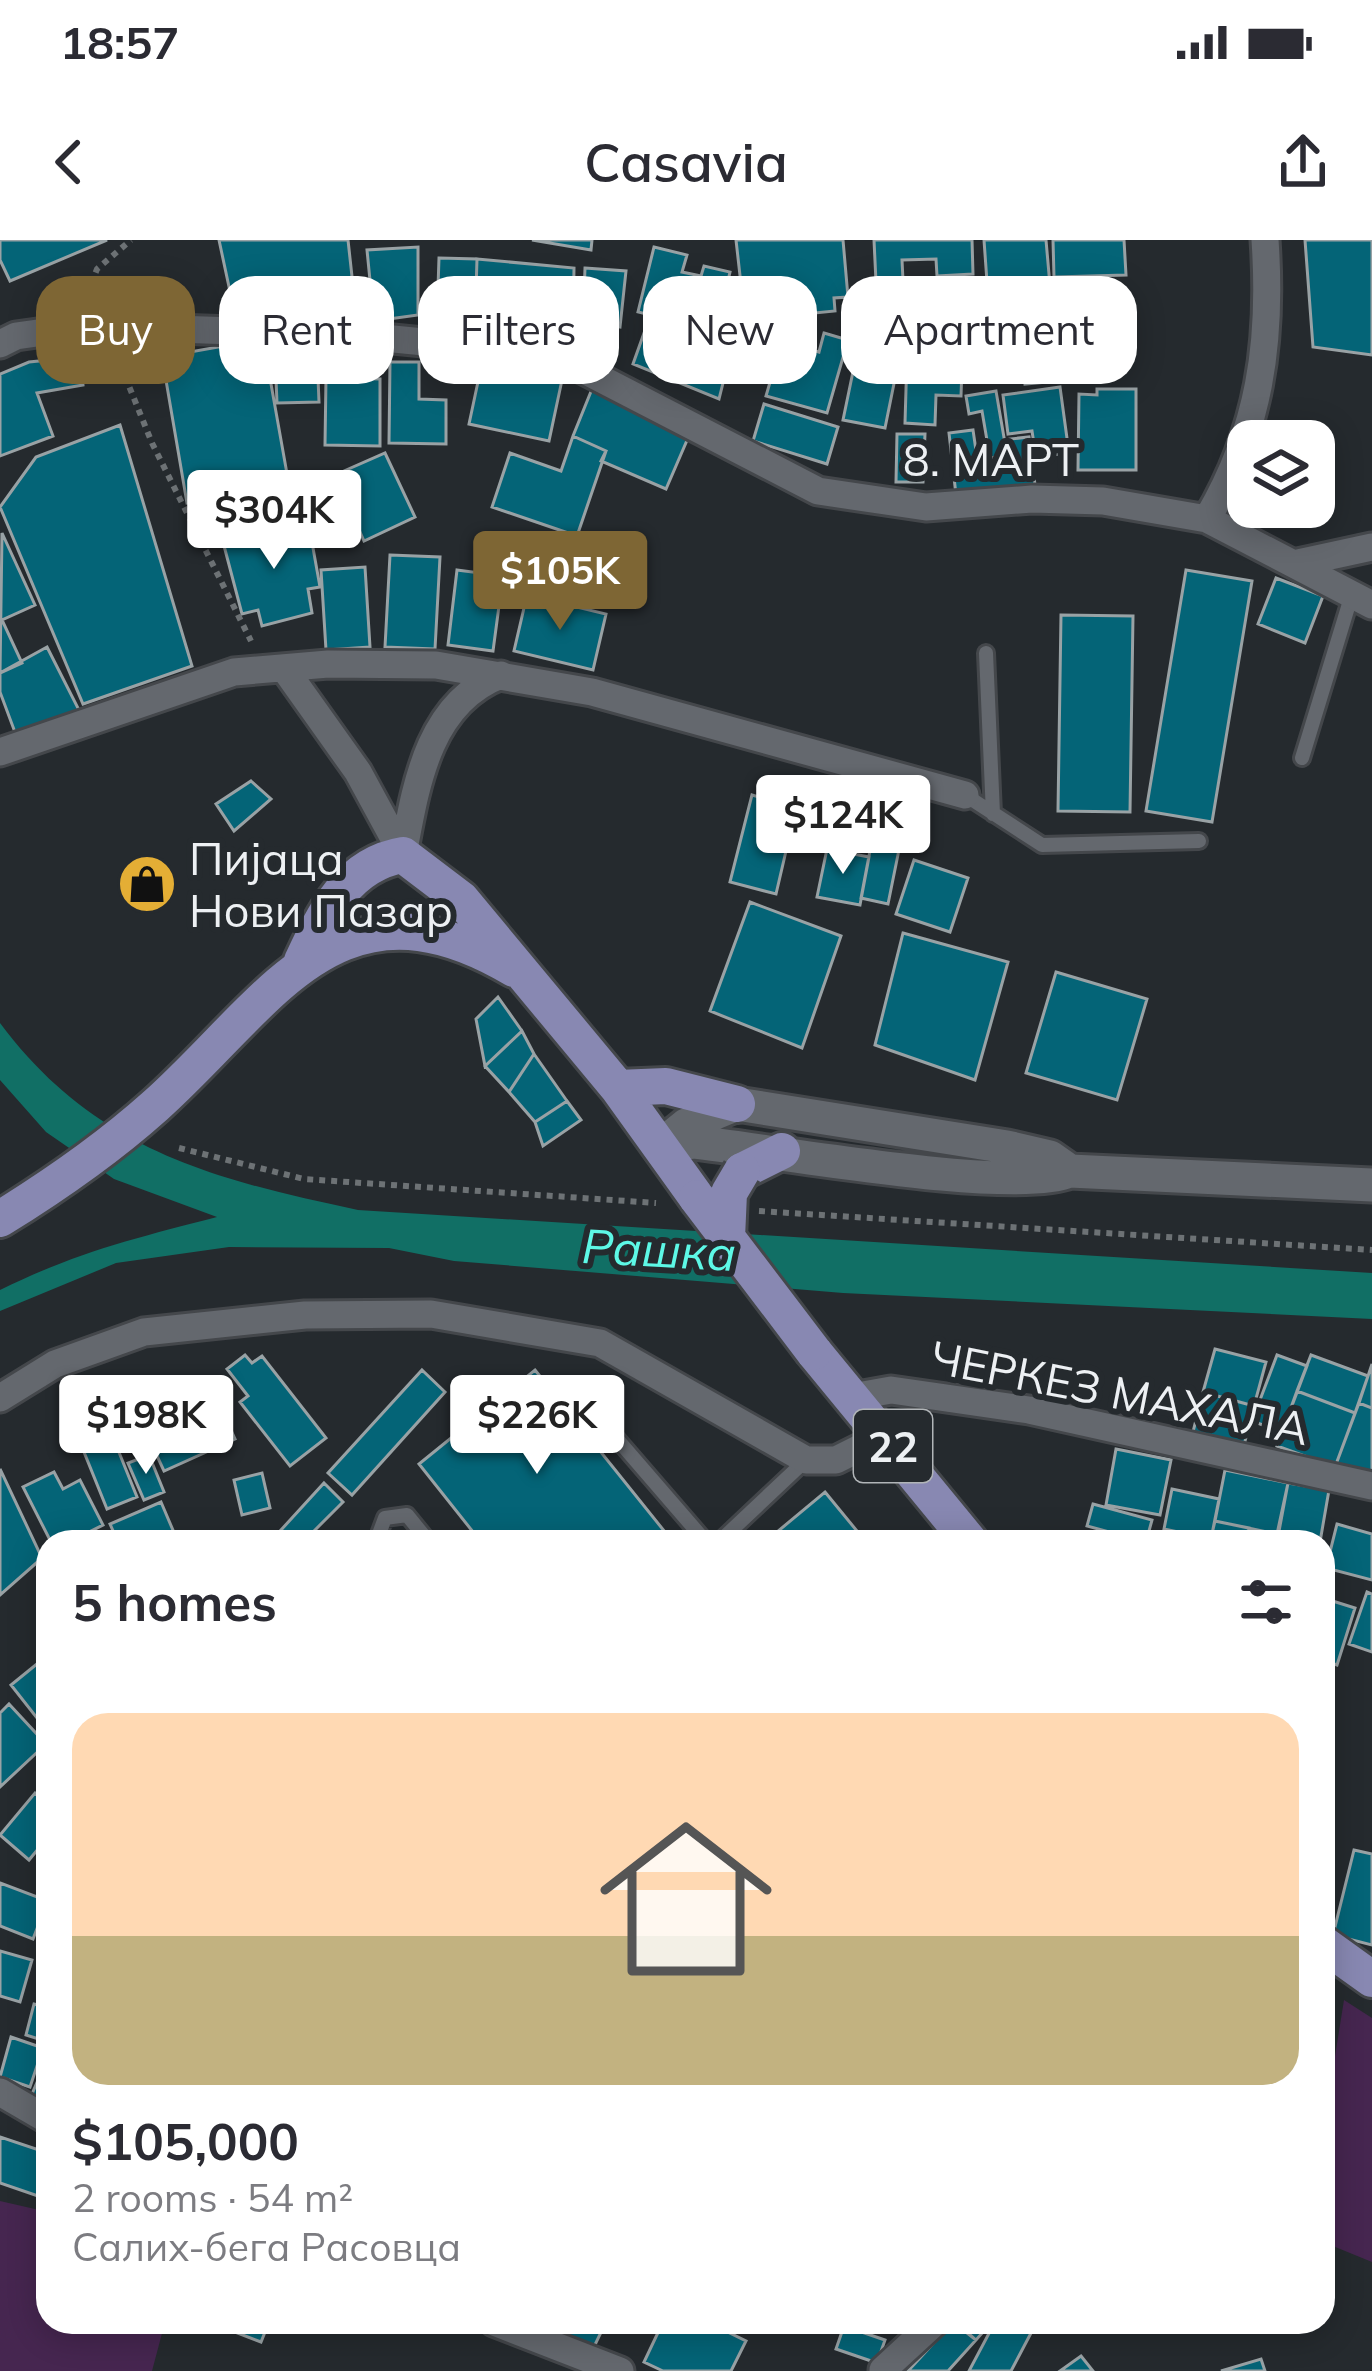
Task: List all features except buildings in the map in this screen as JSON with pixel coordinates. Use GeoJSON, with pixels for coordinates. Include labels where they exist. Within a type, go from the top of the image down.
{"type":"FeatureCollection","features":[{"type":"Feature","properties":{"kind":"main road","name":"22"},"geometry":{"type":"LineString","coordinates":[[0,1220],[67,1178],[153,1108],[302,961],[334,899],[353,878],[383,859],[403,856],[449,887],[618,1088],[660,1146],[679,1201],[727,1238],[960,1530]]}},
{"type":"Feature","properties":{"kind":"main road","name":"22"},"geometry":{"type":"LineString","coordinates":[[302,961],[355,938],[405,932],[457,941],[514,969]]}},
{"type":"Feature","properties":{"kind":"main road"},"geometry":{"type":"LineString","coordinates":[[618,1088],[666,1086],[736,1104]]}},
{"type":"Feature","properties":{"kind":"main road"},"geometry":{"type":"LineString","coordinates":[[727,1238],[729,1193],[742,1171],[782,1151]]}},
{"type":"Feature","properties":{"kind":"main road"},"geometry":{"type":"LineString","coordinates":[[1335,1953],[1372,1979]]}},
{"type":"Feature","properties":{"kind":"street"},"geometry":{"type":"LineString","coordinates":[[1207,519],[1256,416],[1268,340],[1265,240]]}},
{"type":"Feature","properties":{"kind":"street","name":"8. МАРТ"},"geometry":{"type":"LineString","coordinates":[[195,330],[352,335],[555,355],[818,490],[926,507],[1032,499],[1103,501],[1207,519],[1362,599]]}},
{"type":"Feature","properties":{"kind":"street","name":"8. МАРТ"},"geometry":{"type":"LineString","coordinates":[[0,344],[36,335]]}},
{"type":"Feature","properties":{"kind":"street"},"geometry":{"type":"LineString","coordinates":[[1298,563],[1372,548]]}},
{"type":"Feature","properties":{"kind":"street"},"geometry":{"type":"LineString","coordinates":[[0,752],[212,678],[381,663],[501,675],[592,692],[783,749],[964,795]]}},
{"type":"Feature","properties":{"kind":"street"},"geometry":{"type":"LineString","coordinates":[[273,669],[358,772],[403,856]]}},
{"type":"Feature","properties":{"kind":"street"},"geometry":{"type":"LineString","coordinates":[[403,856],[430,744],[471,687],[501,675]]}},
{"type":"Feature","properties":{"kind":"street"},"geometry":{"type":"LineString","coordinates":[[660,1146],[686,1126],[736,1104],[1007,1147],[1050,1157],[1070,1171]]}},
{"type":"Feature","properties":{"kind":"street"},"geometry":{"type":"LineString","coordinates":[[660,1146],[694,1142],[1051,1179],[1070,1171],[1372,1185]]}},
{"type":"Feature","properties":{"kind":"street"},"geometry":{"type":"LineString","coordinates":[[0,1398],[55,1364],[144,1332],[305,1315],[431,1314],[600,1343],[806,1460],[836,1460],[884,1436]]}},
{"type":"Feature","properties":{"kind":"street","name":"ЧЕРКЕЗ МАХАЛА"},"geometry":{"type":"LineString","coordinates":[[852,1397],[891,1390],[1029,1410],[1372,1486]]}},
{"type":"Feature","properties":{"kind":"street"},"geometry":{"type":"LineString","coordinates":[[0,2092],[36,2113]]}},
{"type":"Feature","properties":{"kind":"street"},"geometry":{"type":"LineString","coordinates":[[525,2334],[620,2371]]}},
{"type":"Feature","properties":{"kind":"street"},"geometry":{"type":"LineString","coordinates":[[883,2370],[921,2334]]}},
{"type":"Feature","properties":{"kind":"lane","name":"8. МАРТ"},"geometry":{"type":"LineString","coordinates":[[1302,758],[1362,599]]}},
{"type":"Feature","properties":{"kind":"lane"},"geometry":{"type":"LineString","coordinates":[[986,653],[993,814]]}},
{"type":"Feature","properties":{"kind":"lane"},"geometry":{"type":"LineString","coordinates":[[964,795],[1042,845],[1199,841]]}},
{"type":"Feature","properties":{"kind":"lane"},"geometry":{"type":"LineString","coordinates":[[592,1409],[696,1530]]}},
{"type":"Feature","properties":{"kind":"lane"},"geometry":{"type":"LineString","coordinates":[[732,1530],[806,1460]]}},
{"type":"Feature","properties":{"kind":"lane"},"geometry":{"type":"LineString","coordinates":[[380,1530],[385,1518],[396,1515],[407,1515],[419,1530]]}},
{"type":"Feature","properties":{"kind":"path"},"geometry":{"type":"LineString","coordinates":[[93,276],[131,240]]}},
{"type":"Feature","properties":{"kind":"path"},"geometry":{"type":"LineString","coordinates":[[129,384],[152,443],[273,669]]}},
{"type":"Feature","properties":{"kind":"path"},"geometry":{"type":"LineString","coordinates":[[179,1148],[304,1179],[679,1201]]}},
{"type":"Feature","properties":{"kind":"path"},"geometry":{"type":"LineString","coordinates":[[756,1210],[1372,1250]]}},
{"type":"Feature","properties":{"kind":"shaded area"},"geometry":{"type":"Polygon","coordinates":[[[1344,2000],[1372,2018],[1372,2262],[1335,2247],[1335,2056],[1344,2000]]]}},
{"type":"Feature","properties":{"kind":"shaded area"},"geometry":{"type":"Polygon","coordinates":[[[0,2201],[36,2209],[36,2334],[162,2334],[152,2371],[0,2371],[0,2201]]]}},
{"type":"Feature","properties":{"kind":"water","name":"Рашка"},"geometry":{"type":"Polygon","coordinates":[[[0,1023],[36,1066],[75,1101],[159,1152],[253,1185],[358,1210],[1372,1273],[1372,1319],[843,1293],[454,1261],[389,1248],[229,1247],[116,1263],[0,1311],[0,1290],[28,1277],[107,1247],[217,1217],[114,1179],[46,1132],[0,1080],[0,1023]]]}},
{"type":"Feature","properties":{"kind":"place","name":"Пијаца Нови Пазар"},"geometry":{"type":"Point","coordinates":[147,884]}}]}
